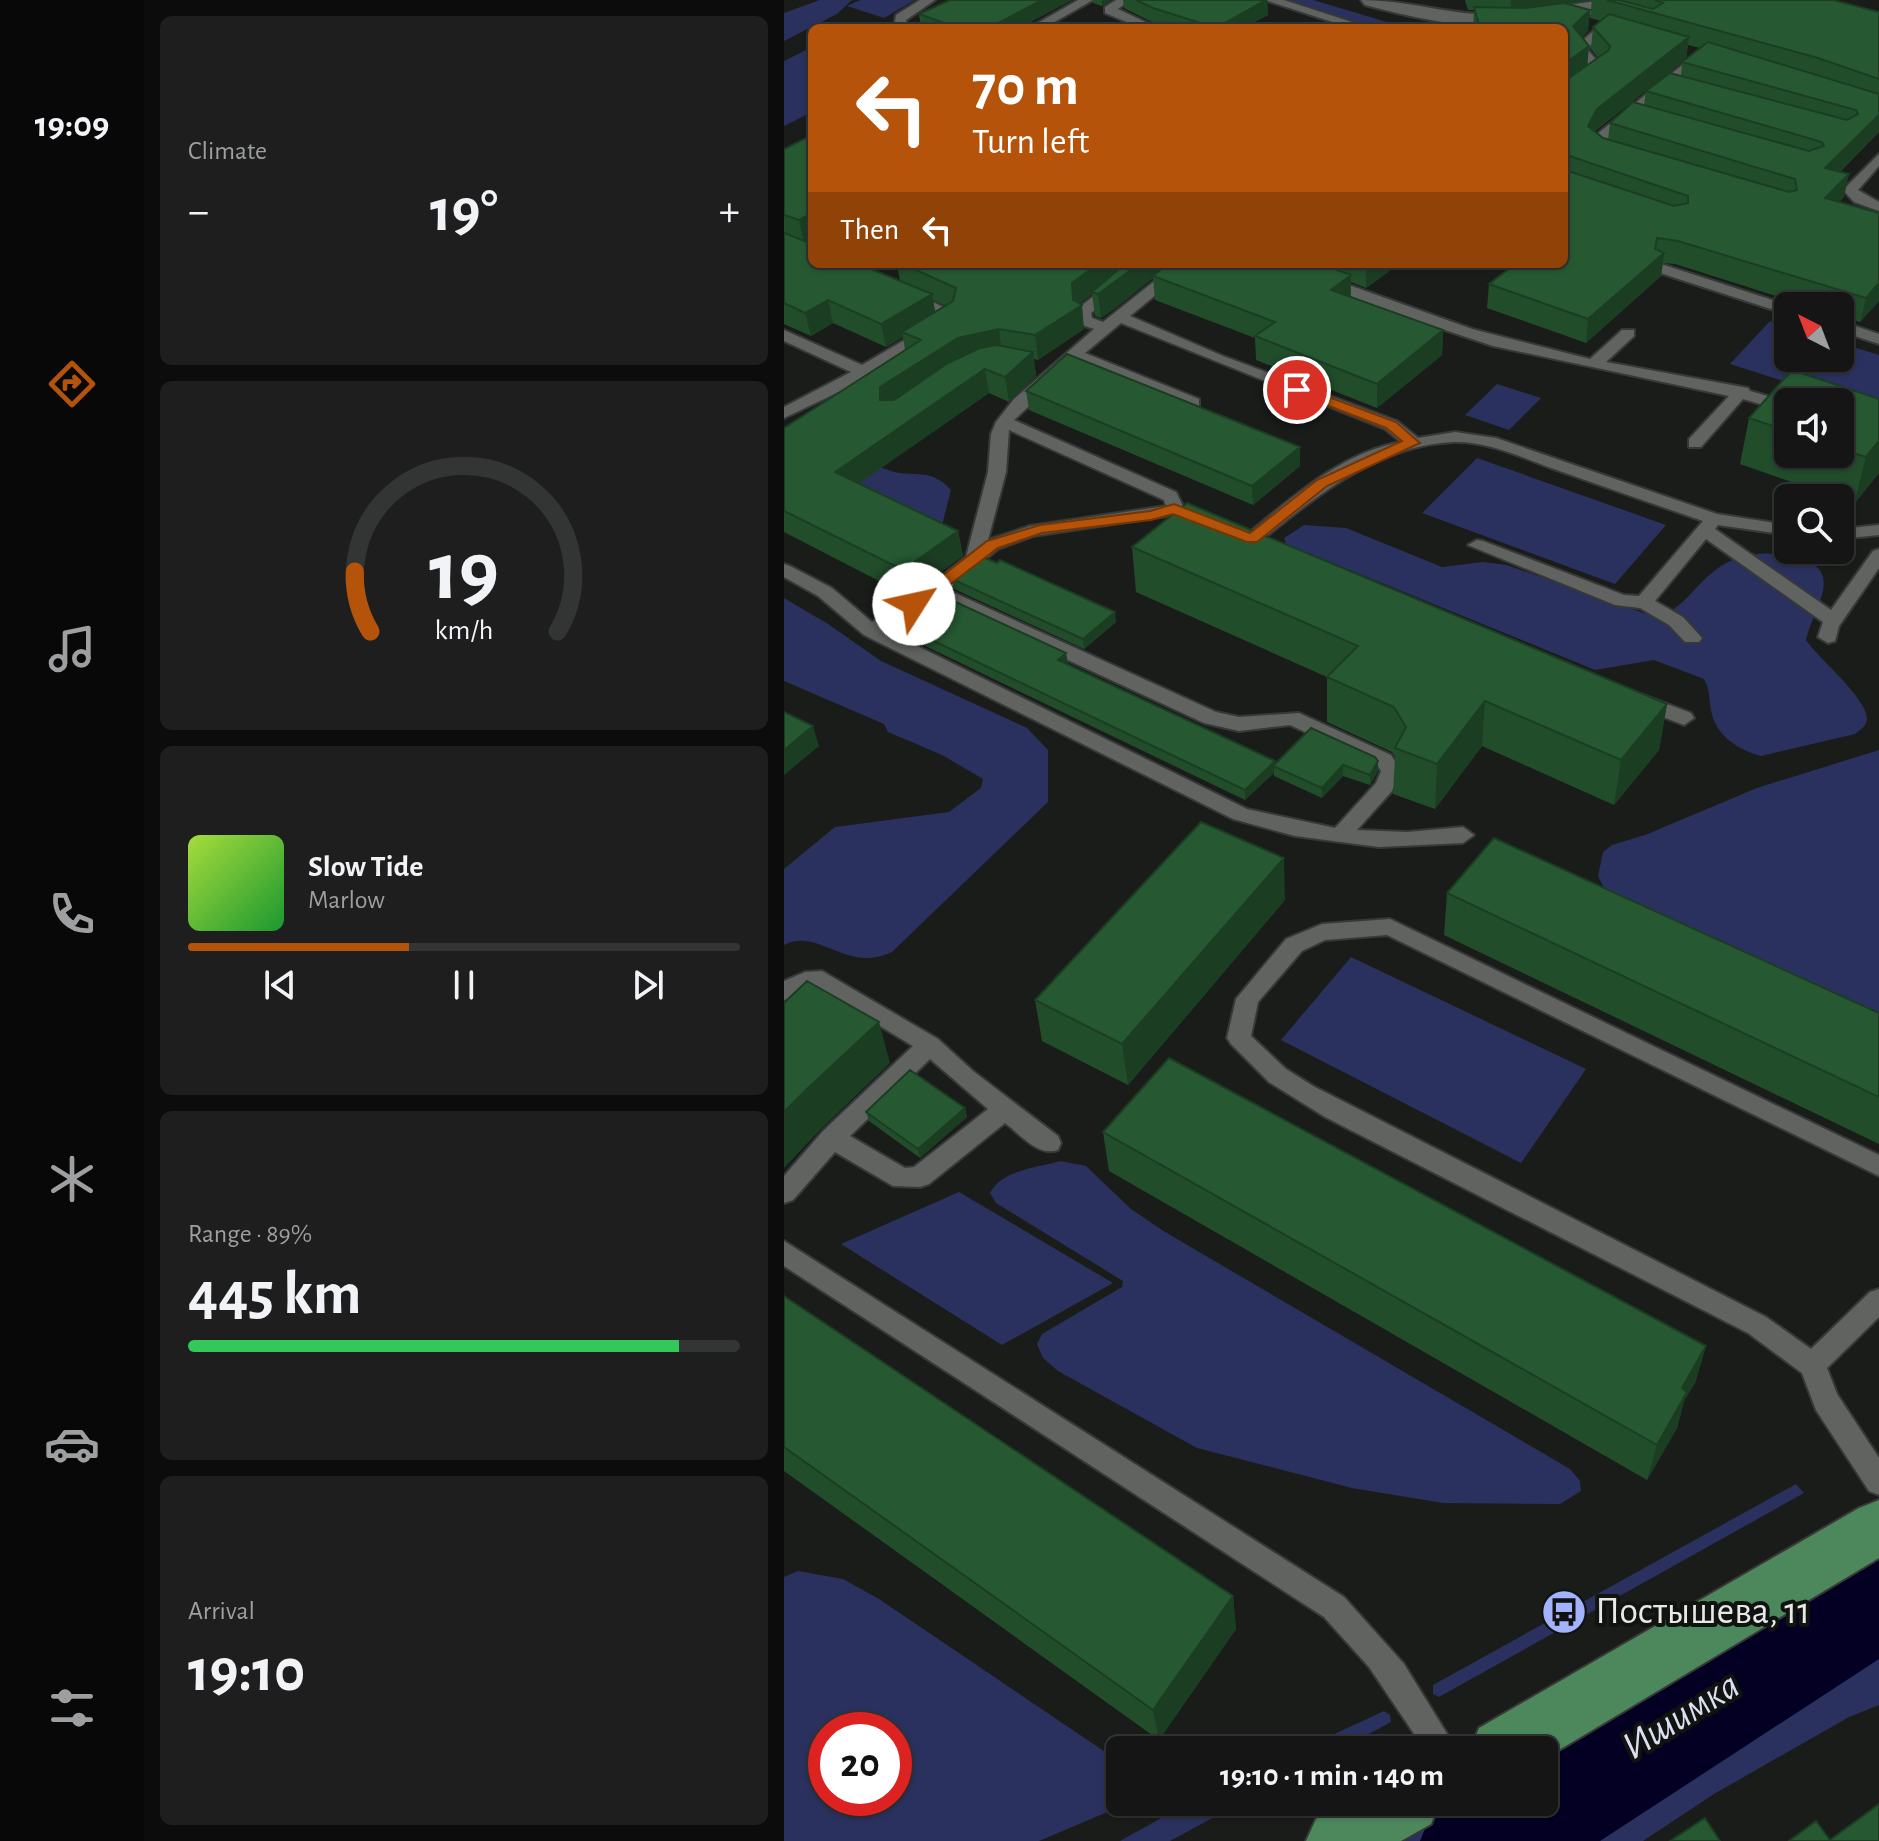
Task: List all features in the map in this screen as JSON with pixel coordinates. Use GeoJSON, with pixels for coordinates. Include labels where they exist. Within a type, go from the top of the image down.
{"type":"FeatureCollection","features":[{"type":"Feature","properties":{"kind":"main road"},"geometry":{"type":"LineString","coordinates":[[1525,1736],[1879,1527]]}},
{"type":"Feature","properties":{"kind":"main road"},"geometry":{"type":"LineString","coordinates":[[1338,1841],[1384,1816]]}},
{"type":"Feature","properties":{"kind":"street"},"geometry":{"type":"LineString","coordinates":[[1373,0],[1453,24]]}},
{"type":"Feature","properties":{"kind":"street"},"geometry":{"type":"LineString","coordinates":[[1511,24],[1604,7]]}},
{"type":"Feature","properties":{"kind":"lane"},"geometry":{"type":"LineString","coordinates":[[898,24],[900,18],[929,0]]}},
{"type":"Feature","properties":{"kind":"lane"},"geometry":{"type":"LineString","coordinates":[[1042,24],[1087,0]]}},
{"type":"Feature","properties":{"kind":"lane"},"geometry":{"type":"LineString","coordinates":[[1124,0],[1109,10],[1142,24]]}},
{"type":"Feature","properties":{"kind":"lane"},"geometry":{"type":"LineString","coordinates":[[1271,0],[1351,24]]}},
{"type":"Feature","properties":{"kind":"lane"},"geometry":{"type":"LineString","coordinates":[[1562,17],[1609,31],[1580,48],[1598,70],[1568,92]]}},
{"type":"Feature","properties":{"kind":"lane"},"geometry":{"type":"LineString","coordinates":[[1621,160],[1595,147],[1601,137],[1663,87],[1696,54],[1717,60]]}},
{"type":"Feature","properties":{"kind":"lane"},"geometry":{"type":"LineString","coordinates":[[1663,87],[1678,91]]}},
{"type":"Feature","properties":{"kind":"lane"},"geometry":{"type":"LineString","coordinates":[[1626,116],[1642,121]]}},
{"type":"Feature","properties":{"kind":"lane"},"geometry":{"type":"LineString","coordinates":[[1879,158],[1850,190],[1859,199],[1879,207]]}},
{"type":"Feature","properties":{"kind":"lane"},"geometry":{"type":"LineString","coordinates":[[975,556],[997,472],[999,434],[1004,422],[1020,403],[1105,328],[1180,268]]}},
{"type":"Feature","properties":{"kind":"lane"},"geometry":{"type":"LineString","coordinates":[[1287,268],[1478,336],[1593,365],[1742,391],[1774,402]]}},
{"type":"Feature","properties":{"kind":"lane"},"geometry":{"type":"LineString","coordinates":[[1659,268],[1774,305]]}},
{"type":"Feature","properties":{"kind":"lane"},"geometry":{"type":"LineString","coordinates":[[1105,328],[1085,321],[1083,312],[1122,281]]}},
{"type":"Feature","properties":{"kind":"lane"},"geometry":{"type":"LineString","coordinates":[[784,413],[863,372],[948,321],[951,315],[891,288]]}},
{"type":"Feature","properties":{"kind":"lane"},"geometry":{"type":"LineString","coordinates":[[1119,317],[1217,359],[1391,425],[1413,443]]}},
{"type":"Feature","properties":{"kind":"lane"},"geometry":{"type":"LineString","coordinates":[[1854,331],[1879,339]]}},
{"type":"Feature","properties":{"kind":"lane"},"geometry":{"type":"LineString","coordinates":[[1593,365],[1628,333]]}},
{"type":"Feature","properties":{"kind":"lane"},"geometry":{"type":"LineString","coordinates":[[784,335],[863,372]]}},
{"type":"Feature","properties":{"kind":"lane"},"geometry":{"type":"LineString","coordinates":[[1076,355],[1193,403]]}},
{"type":"Feature","properties":{"kind":"lane"},"geometry":{"type":"LineString","coordinates":[[1031,364],[1054,374]]}},
{"type":"Feature","properties":{"kind":"lane"},"geometry":{"type":"LineString","coordinates":[[1695,443],[1742,391]]}},
{"type":"Feature","properties":{"kind":"lane"},"geometry":{"type":"LineString","coordinates":[[784,395],[803,403]]}},
{"type":"Feature","properties":{"kind":"lane"},"geometry":{"type":"LineString","coordinates":[[1004,422],[1170,496],[1175,503],[1174,509]]}},
{"type":"Feature","properties":{"kind":"lane"},"geometry":{"type":"LineString","coordinates":[[1252,539],[1322,483],[1393,448],[1455,437],[1496,443],[1709,525],[1774,529]]}},
{"type":"Feature","properties":{"kind":"lane"},"geometry":{"type":"LineString","coordinates":[[871,631],[935,591],[992,545],[1030,531],[1151,515],[1174,509],[1278,550]]}},
{"type":"Feature","properties":{"kind":"lane"},"geometry":{"type":"LineString","coordinates":[[1644,602],[1709,525]]}},
{"type":"Feature","properties":{"kind":"lane"},"geometry":{"type":"LineString","coordinates":[[1709,525],[1831,629],[1879,555]]}},
{"type":"Feature","properties":{"kind":"lane"},"geometry":{"type":"LineString","coordinates":[[1854,533],[1879,530]]}},
{"type":"Feature","properties":{"kind":"lane"},"geometry":{"type":"LineString","coordinates":[[1477,545],[1622,601],[1644,602],[1676,621],[1692,638]]}},
{"type":"Feature","properties":{"kind":"lane"},"geometry":{"type":"LineString","coordinates":[[784,570],[825,592],[871,631],[1240,814],[1276,825],[1340,836],[1409,842],[1463,835]]}},
{"type":"Feature","properties":{"kind":"lane"},"geometry":{"type":"LineString","coordinates":[[935,591],[1211,718],[1239,724],[1292,718],[1377,756],[1389,765],[1389,778],[1369,806],[1340,836]]}},
{"type":"Feature","properties":{"kind":"lane"},"geometry":{"type":"LineString","coordinates":[[1616,692],[1684,718]]}},
{"type":"Feature","properties":{"kind":"lane"},"geometry":{"type":"LineString","coordinates":[[1879,1166],[1390,927],[1322,932],[1294,945],[1247,999],[1239,1038],[1252,1056],[1275,1072],[1350,1116],[1757,1325],[1812,1365],[1826,1401],[1879,1482]]}},
{"type":"Feature","properties":{"kind":"lane"},"geometry":{"type":"LineString","coordinates":[[784,991],[805,981],[822,980],[930,1045],[1049,1143]]}},
{"type":"Feature","properties":{"kind":"lane"},"geometry":{"type":"LineString","coordinates":[[784,1193],[832,1138],[930,1045]]}},
{"type":"Feature","properties":{"kind":"lane"},"geometry":{"type":"LineString","coordinates":[[832,1138],[902,1179],[920,1177],[1005,1109]]}},
{"type":"Feature","properties":{"kind":"lane"},"geometry":{"type":"LineString","coordinates":[[784,1252],[1334,1607],[1367,1637],[1403,1685],[1434,1736]]}},
{"type":"Feature","properties":{"kind":"lane"},"geometry":{"type":"LineString","coordinates":[[1812,1365],[1879,1300]]}},
{"type":"Feature","properties":{"kind":"shaded area"},"geometry":{"type":"Polygon","coordinates":[[[820,0],[852,0],[837,14],[817,24],[808,24],[808,29],[784,41],[784,13],[820,0]]]}},
{"type":"Feature","properties":{"kind":"shaded area"},"geometry":{"type":"Polygon","coordinates":[[[860,0],[915,0],[884,18],[847,6],[860,0]]]}},
{"type":"Feature","properties":{"kind":"shaded area"},"geometry":{"type":"Polygon","coordinates":[[[1282,0],[1313,0],[1394,24],[1363,24],[1282,0]]]}},
{"type":"Feature","properties":{"kind":"shaded area"},"geometry":{"type":"Polygon","coordinates":[[[808,49],[808,114],[784,126],[784,61],[808,49]]]}},
{"type":"Feature","properties":{"kind":"shaded area"},"geometry":{"type":"Polygon","coordinates":[[[1770,321],[1774,322],[1774,372],[1854,372],[1854,347],[1879,355],[1879,412],[1854,404],[1854,388],[1804,388],[1730,364],[1770,321]]]}},
{"type":"Feature","properties":{"kind":"shaded area"},"geometry":{"type":"Polygon","coordinates":[[[1497,384],[1541,398],[1509,430],[1465,415],[1497,384]]]}},
{"type":"Feature","properties":{"kind":"shaded area"},"geometry":{"type":"Polygon","coordinates":[[[820,438],[888,470],[928,475],[943,483],[951,490],[940,533],[784,450],[820,438]]]}},
{"type":"Feature","properties":{"kind":"shaded area"},"geometry":{"type":"Polygon","coordinates":[[[1477,458],[1666,525],[1615,584],[1422,513],[1477,458]]]}},
{"type":"Feature","properties":{"kind":"shaded area"},"geometry":{"type":"Polygon","coordinates":[[[1304,525],[1346,528],[1442,567],[1483,562],[1507,565],[1652,616],[1667,613],[1681,604],[1721,566],[1739,557],[1764,554],[1774,555],[1774,564],[1812,564],[1820,570],[1823,590],[1806,640],[1860,701],[1867,719],[1855,734],[1761,756],[1736,745],[1717,727],[1704,679],[1654,660],[1595,670],[1286,544],[1284,538],[1304,525]]]}},
{"type":"Feature","properties":{"kind":"shaded area"},"geometry":{"type":"Polygon","coordinates":[[[784,598],[881,661],[1027,728],[1048,750],[1048,802],[892,952],[876,957],[847,955],[809,942],[797,941],[784,945],[784,869],[835,827],[949,812],[981,788],[983,779],[942,755],[888,732],[884,724],[784,681],[784,598]]]}},
{"type":"Feature","properties":{"kind":"shaded area"},"geometry":{"type":"Polygon","coordinates":[[[1879,750],[1879,1025],[1604,888],[1598,876],[1603,852],[1612,845],[1645,835],[1757,788],[1879,750]]]}},
{"type":"Feature","properties":{"kind":"shaded area"},"geometry":{"type":"Polygon","coordinates":[[[1351,957],[1586,1069],[1521,1163],[1281,1040],[1351,957]]]}},
{"type":"Feature","properties":{"kind":"shaded area"},"geometry":{"type":"Polygon","coordinates":[[[1060,1161],[1086,1166],[1131,1209],[1165,1232],[1570,1469],[1580,1481],[1581,1491],[1560,1504],[1443,1503],[1352,1488],[1197,1448],[1058,1371],[1043,1358],[1037,1344],[1042,1334],[1122,1287],[1123,1281],[996,1203],[990,1193],[995,1185],[1011,1175],[1060,1161]]]}},
{"type":"Feature","properties":{"kind":"shaded area"},"geometry":{"type":"Polygon","coordinates":[[[959,1192],[1113,1283],[1002,1345],[841,1244],[959,1192]]]}},
{"type":"Feature","properties":{"kind":"shaded area"},"geometry":{"type":"Polygon","coordinates":[[[1796,1484],[1804,1493],[1439,1697],[1433,1694],[1433,1685],[1796,1484]]]}},
{"type":"Feature","properties":{"kind":"shaded area"},"geometry":{"type":"Polygon","coordinates":[[[1879,1556],[1879,1705],[1849,1717],[1714,1794],[1643,1841],[1400,1841],[1441,1816],[1558,1816],[1558,1746],[1879,1556]]]}},
{"type":"Feature","properties":{"kind":"shaded area"},"geometry":{"type":"Polygon","coordinates":[[[798,1571],[843,1579],[879,1599],[1106,1753],[1106,1813],[1039,1841],[784,1841],[784,1577],[798,1571]]]}},
{"type":"Feature","properties":{"kind":"shaded area"},"geometry":{"type":"Polygon","coordinates":[[[1384,1711],[1390,1715],[1391,1722],[1365,1736],[1330,1736],[1384,1711]]]}},
{"type":"Feature","properties":{"kind":"shaded area"},"geometry":{"type":"Polygon","coordinates":[[[1165,1816],[1216,1816],[1170,1841],[1120,1841],[1165,1816]]]}},
{"type":"Feature","properties":{"kind":"building"},"geometry":{"type":"Polygon","coordinates":[[[950,0],[1042,0],[997,24],[947,24],[919,14],[950,0]]]}},
{"type":"Feature","properties":{"kind":"building"},"geometry":{"type":"Polygon","coordinates":[[[1136,0],[1266,0],[1223,24],[1203,24],[1136,0]]]}},
{"type":"Feature","properties":{"kind":"building"},"geometry":{"type":"Polygon","coordinates":[[[1607,0],[1653,9],[1663,3],[1655,0],[1833,0],[1879,12],[1879,79],[1818,58],[1607,0]]]}},
{"type":"Feature","properties":{"kind":"building"},"geometry":{"type":"Polygon","coordinates":[[[1564,3],[1590,10],[1573,26],[1589,46],[1568,61],[1568,24],[1479,24],[1474,7],[1526,8],[1564,3]]]}},
{"type":"Feature","properties":{"kind":"building"},"geometry":{"type":"Polygon","coordinates":[[[1609,14],[1689,37],[1597,109],[1588,126],[1603,138],[1789,192],[1797,190],[1795,179],[1610,123],[1633,102],[1809,151],[1824,146],[1822,142],[1646,91],[1670,73],[1847,120],[1858,114],[1856,110],[1682,62],[1708,42],[1879,94],[1879,115],[1825,168],[1849,174],[1825,198],[1879,213],[1879,283],[1866,298],[1678,241],[1657,238],[1655,249],[1664,253],[1588,319],[1489,284],[1510,268],[1568,268],[1568,171],[1674,206],[1688,203],[1688,196],[1568,155],[1568,79],[1609,50],[1610,46],[1593,27],[1609,14]]]}},
{"type":"Feature","properties":{"kind":"building"},"geometry":{"type":"Polygon","coordinates":[[[808,137],[808,215],[799,220],[784,215],[784,149],[808,137]]]}},
{"type":"Feature","properties":{"kind":"building"},"geometry":{"type":"Polygon","coordinates":[[[784,233],[808,242],[808,268],[869,268],[932,294],[881,324],[828,300],[805,313],[784,303],[784,233]]]}},
{"type":"Feature","properties":{"kind":"building"},"geometry":{"type":"Polygon","coordinates":[[[912,268],[1093,268],[1072,283],[1073,300],[1082,305],[1035,335],[999,329],[958,338],[880,387],[880,400],[894,400],[948,363],[980,348],[997,345],[1033,352],[1005,377],[985,369],[835,472],[958,531],[903,570],[784,511],[784,428],[921,340],[902,332],[953,301],[956,288],[912,268]]]}},
{"type":"Feature","properties":{"kind":"building"},"geometry":{"type":"Polygon","coordinates":[[[1120,268],[1134,268],[1098,294],[1092,292],[1120,268]]]}},
{"type":"Feature","properties":{"kind":"building"},"geometry":{"type":"Polygon","coordinates":[[[1162,268],[1332,268],[1351,275],[1331,290],[1443,330],[1377,384],[1255,336],[1275,322],[1153,276],[1162,268]]]}},
{"type":"Feature","properties":{"kind":"building"},"geometry":{"type":"Polygon","coordinates":[[[1067,354],[1300,447],[1252,486],[1026,391],[1067,354]]]}},
{"type":"Feature","properties":{"kind":"building"},"geometry":{"type":"Polygon","coordinates":[[[1790,372],[1798,372],[1846,388],[1776,388],[1790,372]]]}},
{"type":"Feature","properties":{"kind":"building"},"geometry":{"type":"Polygon","coordinates":[[[1774,390],[1774,426],[1749,418],[1774,390]]]}},
{"type":"Feature","properties":{"kind":"building"},"geometry":{"type":"Polygon","coordinates":[[[1854,391],[1879,399],[1879,441],[1866,457],[1854,453],[1854,391]]]}},
{"type":"Feature","properties":{"kind":"building"},"geometry":{"type":"Polygon","coordinates":[[[1187,503],[1667,704],[1621,760],[1485,701],[1437,764],[1395,748],[1406,727],[1394,707],[1327,677],[1358,646],[1132,547],[1187,503]]]}},
{"type":"Feature","properties":{"kind":"building"},"geometry":{"type":"Polygon","coordinates":[[[981,556],[997,563],[1000,560],[1115,612],[1083,639],[952,579],[981,556]]]}},
{"type":"Feature","properties":{"kind":"building"},"geometry":{"type":"Polygon","coordinates":[[[934,592],[1066,653],[1058,660],[1275,761],[1245,790],[915,632],[948,606],[928,596],[934,592]]]}},
{"type":"Feature","properties":{"kind":"building"},"geometry":{"type":"Polygon","coordinates":[[[784,712],[813,726],[784,750],[784,712]]]}},
{"type":"Feature","properties":{"kind":"building"},"geometry":{"type":"Polygon","coordinates":[[[1311,728],[1375,757],[1378,761],[1370,775],[1343,765],[1322,788],[1273,766],[1311,728]]]}},
{"type":"Feature","properties":{"kind":"building"},"geometry":{"type":"Polygon","coordinates":[[[1201,822],[1284,858],[1122,1044],[1035,1000],[1201,822]]]}},
{"type":"Feature","properties":{"kind":"building"},"geometry":{"type":"Polygon","coordinates":[[[1494,838],[1879,1013],[1879,1097],[1447,893],[1494,838]]]}},
{"type":"Feature","properties":{"kind":"building"},"geometry":{"type":"Polygon","coordinates":[[[807,981],[879,1022],[784,1112],[784,1003],[807,981]]]}},
{"type":"Feature","properties":{"kind":"building"},"geometry":{"type":"Polygon","coordinates":[[[1169,1058],[1706,1346],[1682,1388],[1687,1392],[1657,1445],[1103,1132],[1169,1058]]]}},
{"type":"Feature","properties":{"kind":"building"},"geometry":{"type":"Polygon","coordinates":[[[910,1070],[965,1108],[918,1149],[866,1112],[910,1070]]]}},
{"type":"Feature","properties":{"kind":"building"},"geometry":{"type":"Polygon","coordinates":[[[784,1296],[1233,1596],[1153,1710],[784,1447],[784,1296]]]}},
{"type":"Feature","properties":{"kind":"building"},"geometry":{"type":"Polygon","coordinates":[[[1879,1804],[1879,1841],[1789,1841],[1816,1821],[1830,1840],[1879,1804]]]}},
{"type":"Feature","properties":{"kind":"building"},"geometry":{"type":"Polygon","coordinates":[[[1705,1818],[1720,1841],[1670,1841],[1705,1818]]]}},
{"type":"Feature","properties":{"kind":"waterway","name":"Ишимка"},"geometry":{"type":"LineString","coordinates":[[1483,1841],[1654,1737],[1879,1591]]}},
{"type":"Feature","properties":{"kind":"place","name":"Постышева, 11"},"geometry":{"type":"Point","coordinates":[1564,1612]}},
{"type":"Feature","properties":{"kind":"route"},"geometry":{"type":"LineString","coordinates":[[914,604],[992,545],[1040,529],[1151,515],[1174,509],[1252,539],[1322,483],[1393,448],[1413,443],[1391,425],[1297,390]]}}]}
